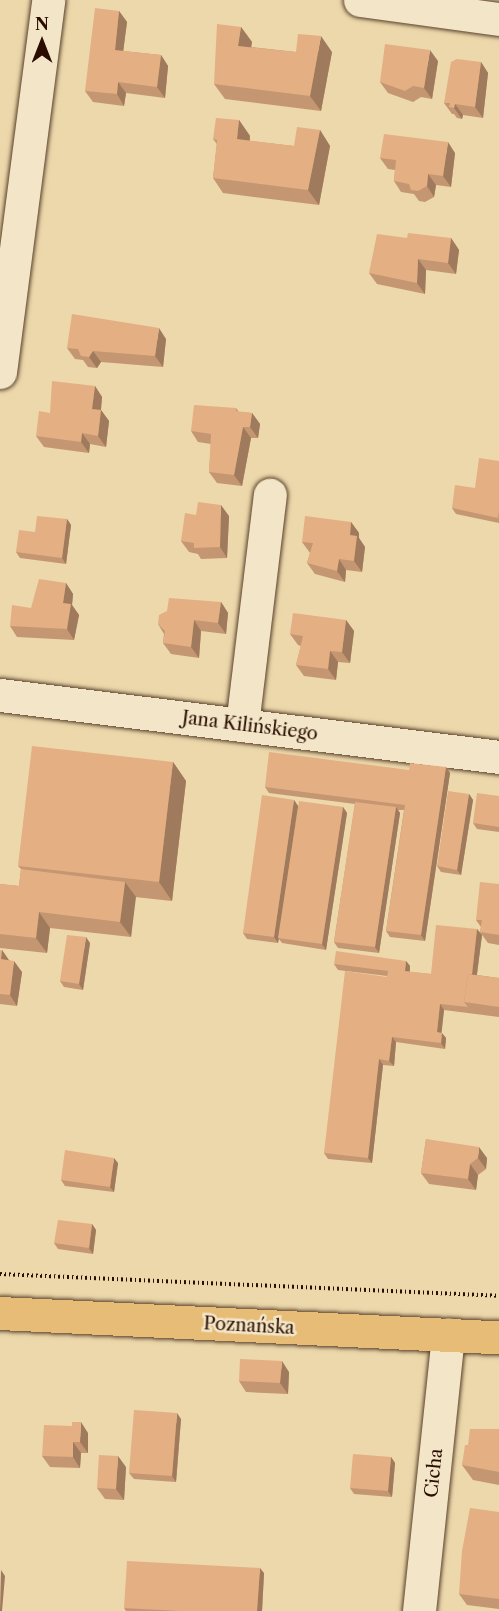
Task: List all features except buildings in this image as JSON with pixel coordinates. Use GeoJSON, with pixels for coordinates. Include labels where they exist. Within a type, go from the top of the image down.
{"type":"FeatureCollection","features":[{"type":"Feature","properties":{"kind":"main road","name":"Poznańska"},"geometry":{"type":"LineString","coordinates":[[0,1313],[499,1337]]}},
{"type":"Feature","properties":{"kind":"street"},"geometry":{"type":"LineString","coordinates":[[0,372],[48,0]]}},
{"type":"Feature","properties":{"kind":"street"},"geometry":{"type":"LineString","coordinates":[[370,1],[499,19]]}},
{"type":"Feature","properties":{"kind":"street"},"geometry":{"type":"LineString","coordinates":[[242,725],[270,495]]}},
{"type":"Feature","properties":{"kind":"street","name":"Jana Kilińskiego"},"geometry":{"type":"LineString","coordinates":[[0,695],[499,757]]}},
{"type":"Feature","properties":{"kind":"street","name":"Cicha"},"geometry":{"type":"LineString","coordinates":[[420,1611],[448,1335]]}},
{"type":"Feature","properties":{"kind":"path"},"geometry":{"type":"LineString","coordinates":[[0,1274],[499,1296]]}}]}
